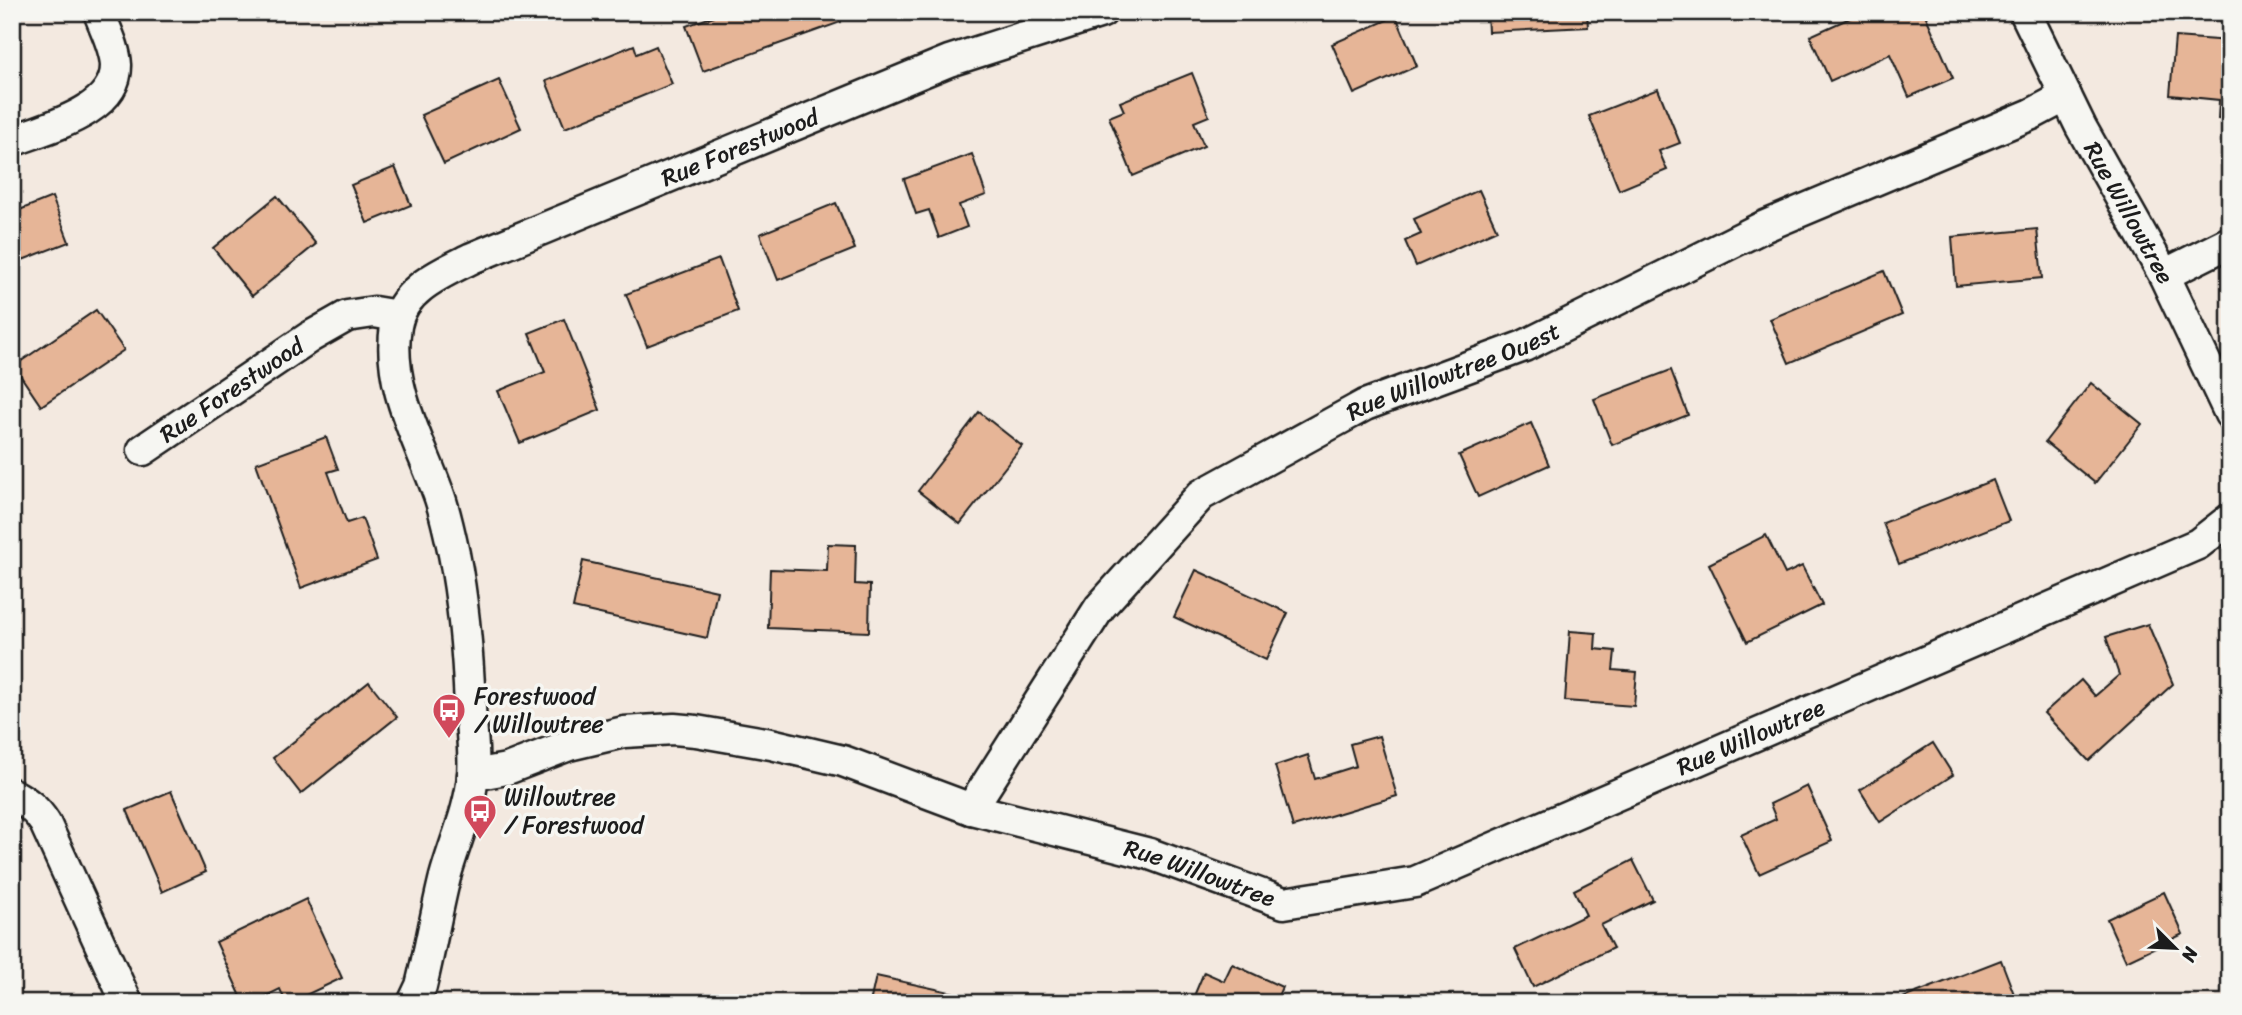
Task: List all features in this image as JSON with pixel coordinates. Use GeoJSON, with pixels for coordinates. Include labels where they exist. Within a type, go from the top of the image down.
{"type":"FeatureCollection","features":[{"type":"Feature","properties":{"kind":"street"},"geometry":{"type":"LineString","coordinates":[[12,141],[86,111],[105,97],[115,75],[116,63],[99,12]]}},
{"type":"Feature","properties":{"kind":"street","name":"Rue Forestwood"},"geometry":{"type":"LineString","coordinates":[[143,450],[335,322],[362,313],[398,316],[412,293],[433,278],[472,258],[949,61],[1102,12]]}},
{"type":"Feature","properties":{"kind":"street","name":"Rue Willowtree"},"geometry":{"type":"LineString","coordinates":[[2025,12],[2066,96],[2164,275],[2230,414]]}},
{"type":"Feature","properties":{"kind":"street","name":"Rue Willowtree Ouest"},"geometry":{"type":"LineString","coordinates":[[971,809],[1100,607],[1201,495],[1365,405],[1524,346],[1763,227],[2032,114],[2066,96]]}},
{"type":"Feature","properties":{"kind":"street"},"geometry":{"type":"LineString","coordinates":[[2164,275],[2230,242]]}},
{"type":"Feature","properties":{"kind":"street"},"geometry":{"type":"LineString","coordinates":[[398,316],[394,343],[397,372],[411,424],[447,522],[460,587],[468,656],[473,775],[445,877],[423,976],[413,1003]]}},
{"type":"Feature","properties":{"kind":"street","name":"Rue Willowtree"},"geometry":{"type":"LineString","coordinates":[[473,775],[507,769],[569,745],[624,732],[674,729],[753,740],[843,761],[971,809],[1150,854],[1283,903],[1415,882],[2198,544],[2230,519]]}},
{"type":"Feature","properties":{"kind":"street"},"geometry":{"type":"LineString","coordinates":[[12,794],[31,806],[45,823],[127,1003]]}},
{"type":"Feature","properties":{"kind":"building"},"geometry":{"type":"Polygon","coordinates":[[[725,12],[838,12],[841,22],[703,71],[686,26],[725,12]]]}},
{"type":"Feature","properties":{"kind":"building"},"geometry":{"type":"Polygon","coordinates":[[[1487,12],[1587,12],[1588,27],[1488,32],[1487,12]]]}},
{"type":"Feature","properties":{"kind":"building"},"geometry":{"type":"Polygon","coordinates":[[[1863,12],[1924,12],[1953,78],[1909,97],[1890,54],[1830,81],[1810,36],[1863,12]]]}},
{"type":"Feature","properties":{"kind":"building"},"geometry":{"type":"Polygon","coordinates":[[[1396,16],[1417,66],[1354,94],[1332,44],[1396,16]]]}},
{"type":"Feature","properties":{"kind":"building"},"geometry":{"type":"Polygon","coordinates":[[[2175,37],[2230,41],[2230,120],[2218,119],[2219,100],[2170,95],[2175,37]]]}},
{"type":"Feature","properties":{"kind":"building"},"geometry":{"type":"Polygon","coordinates":[[[634,45],[637,54],[656,46],[672,84],[565,128],[546,81],[634,45]]]}},
{"type":"Feature","properties":{"kind":"building"},"geometry":{"type":"Polygon","coordinates":[[[1192,73],[1209,116],[1194,122],[1204,146],[1133,176],[1109,117],[1124,111],[1120,102],[1192,73]]]}},
{"type":"Feature","properties":{"kind":"building"},"geometry":{"type":"Polygon","coordinates":[[[499,80],[521,128],[444,164],[421,115],[499,80]]]}},
{"type":"Feature","properties":{"kind":"building"},"geometry":{"type":"Polygon","coordinates":[[[1658,89],[1680,143],[1659,151],[1667,170],[1619,190],[1589,116],[1658,89]]]}},
{"type":"Feature","properties":{"kind":"building"},"geometry":{"type":"Polygon","coordinates":[[[972,154],[986,195],[959,205],[967,227],[939,238],[929,210],[916,214],[904,179],[972,154]]]}},
{"type":"Feature","properties":{"kind":"building"},"geometry":{"type":"Polygon","coordinates":[[[395,167],[411,205],[367,223],[351,185],[395,167]]]}},
{"type":"Feature","properties":{"kind":"building"},"geometry":{"type":"Polygon","coordinates":[[[1479,190],[1497,230],[1416,266],[1405,241],[1421,234],[1414,219],[1479,190]]]}},
{"type":"Feature","properties":{"kind":"building"},"geometry":{"type":"Polygon","coordinates":[[[277,196],[316,244],[252,296],[213,248],[277,196]]]}},
{"type":"Feature","properties":{"kind":"building"},"geometry":{"type":"Polygon","coordinates":[[[52,197],[69,242],[12,264],[12,213],[52,197]]]}},
{"type":"Feature","properties":{"kind":"building"},"geometry":{"type":"Polygon","coordinates":[[[836,203],[855,249],[778,280],[760,234],[836,203]]]}},
{"type":"Feature","properties":{"kind":"building"},"geometry":{"type":"Polygon","coordinates":[[[2037,229],[2042,278],[1956,286],[1952,237],[2037,229]]]}},
{"type":"Feature","properties":{"kind":"building"},"geometry":{"type":"Polygon","coordinates":[[[719,259],[738,311],[647,346],[626,294],[719,259]]]}},
{"type":"Feature","properties":{"kind":"building"},"geometry":{"type":"Polygon","coordinates":[[[1884,271],[1902,315],[1789,363],[1770,319],[1884,271]]]}},
{"type":"Feature","properties":{"kind":"building"},"geometry":{"type":"Polygon","coordinates":[[[96,310],[124,350],[41,406],[14,366],[96,310]]]}},
{"type":"Feature","properties":{"kind":"building"},"geometry":{"type":"Polygon","coordinates":[[[564,319],[600,410],[520,443],[498,391],[545,372],[529,333],[564,319]]]}},
{"type":"Feature","properties":{"kind":"building"},"geometry":{"type":"Polygon","coordinates":[[[1671,370],[1688,415],[1612,445],[1594,399],[1671,370]]]}},
{"type":"Feature","properties":{"kind":"building"},"geometry":{"type":"Polygon","coordinates":[[[2091,383],[2142,424],[2095,483],[2045,442],[2091,383]]]}},
{"type":"Feature","properties":{"kind":"building"},"geometry":{"type":"Polygon","coordinates":[[[979,412],[1022,446],[960,524],[918,491],[979,412]]]}},
{"type":"Feature","properties":{"kind":"building"},"geometry":{"type":"Polygon","coordinates":[[[1531,423],[1549,465],[1478,497],[1459,455],[1531,423]]]}},
{"type":"Feature","properties":{"kind":"building"},"geometry":{"type":"Polygon","coordinates":[[[326,437],[338,469],[328,472],[347,523],[362,518],[377,560],[301,588],[256,463],[326,437]]]}},
{"type":"Feature","properties":{"kind":"building"},"geometry":{"type":"Polygon","coordinates":[[[1993,480],[2009,521],[1899,564],[1883,523],[1993,480]]]}},
{"type":"Feature","properties":{"kind":"building"},"geometry":{"type":"Polygon","coordinates":[[[1766,535],[1785,574],[1802,566],[1822,605],[1747,642],[1709,564],[1766,535]]]}},
{"type":"Feature","properties":{"kind":"building"},"geometry":{"type":"Polygon","coordinates":[[[828,544],[856,545],[855,584],[870,585],[869,632],[768,628],[770,569],[827,571],[828,544]]]}},
{"type":"Feature","properties":{"kind":"building"},"geometry":{"type":"Polygon","coordinates":[[[583,561],[717,591],[707,638],[573,608],[583,561]]]}},
{"type":"Feature","properties":{"kind":"building"},"geometry":{"type":"Polygon","coordinates":[[[1196,570],[1288,613],[1266,660],[1174,617],[1196,570]]]}},
{"type":"Feature","properties":{"kind":"building"},"geometry":{"type":"Polygon","coordinates":[[[2148,624],[2173,684],[2089,761],[2044,713],[2081,680],[2095,696],[2119,675],[2106,637],[2148,624]]]}},
{"type":"Feature","properties":{"kind":"building"},"geometry":{"type":"Polygon","coordinates":[[[1570,631],[1596,633],[1595,649],[1615,651],[1613,670],[1637,672],[1634,706],[1565,701],[1570,631]]]}},
{"type":"Feature","properties":{"kind":"building"},"geometry":{"type":"Polygon","coordinates":[[[369,682],[397,717],[301,794],[273,758],[369,682]]]}},
{"type":"Feature","properties":{"kind":"building"},"geometry":{"type":"Polygon","coordinates":[[[1379,736],[1397,796],[1293,827],[1275,766],[1308,755],[1315,779],[1356,766],[1350,744],[1379,736]]]}},
{"type":"Feature","properties":{"kind":"building"},"geometry":{"type":"Polygon","coordinates":[[[1933,743],[1953,775],[1880,822],[1860,790],[1933,743]]]}},
{"type":"Feature","properties":{"kind":"building"},"geometry":{"type":"Polygon","coordinates":[[[1807,786],[1832,841],[1759,874],[1741,835],[1776,819],[1770,804],[1807,786]]]}},
{"type":"Feature","properties":{"kind":"building"},"geometry":{"type":"Polygon","coordinates":[[[171,791],[206,872],[162,892],[127,810],[171,791]]]}},
{"type":"Feature","properties":{"kind":"building"},"geometry":{"type":"Polygon","coordinates":[[[1633,860],[1653,900],[1601,925],[1613,948],[1533,987],[1515,949],[1586,915],[1574,890],[1633,860]]]}},
{"type":"Feature","properties":{"kind":"building"},"geometry":{"type":"Polygon","coordinates":[[[2164,892],[2183,934],[2126,961],[2107,919],[2164,892]]]}},
{"type":"Feature","properties":{"kind":"building"},"geometry":{"type":"Polygon","coordinates":[[[306,899],[342,978],[289,1003],[286,1003],[280,989],[252,1003],[244,1003],[216,942],[306,899]]]}},
{"type":"Feature","properties":{"kind":"building"},"geometry":{"type":"Polygon","coordinates":[[[2001,960],[2017,1002],[1890,1003],[2001,960]]]}},
{"type":"Feature","properties":{"kind":"building"},"geometry":{"type":"Polygon","coordinates":[[[1232,964],[1282,987],[1275,1003],[1191,1003],[1204,972],[1224,981],[1232,964]]]}},
{"type":"Feature","properties":{"kind":"building"},"geometry":{"type":"Polygon","coordinates":[[[876,976],[959,994],[957,1003],[870,1003],[876,976]]]}},
{"type":"Feature","properties":{"kind":"place","name":"Forestwood / Willowtree"},"geometry":{"type":"Point","coordinates":[449,740]}},
{"type":"Feature","properties":{"kind":"place","name":"Willowtree / Forestwood"},"geometry":{"type":"Point","coordinates":[480,841]}}]}
